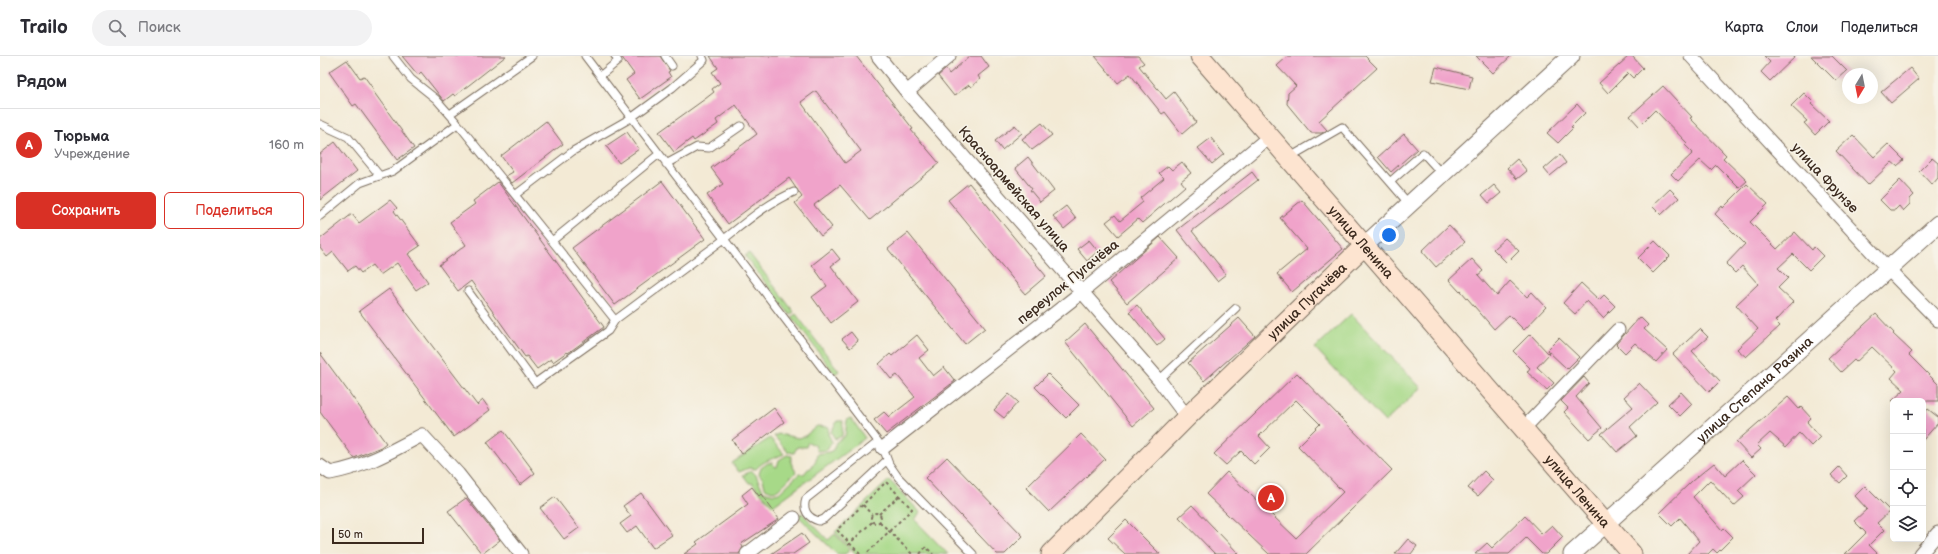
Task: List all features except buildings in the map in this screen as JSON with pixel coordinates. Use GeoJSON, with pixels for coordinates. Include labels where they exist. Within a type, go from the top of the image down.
{"type":"FeatureCollection","features":[{"type":"Feature","properties":{"kind":"main road","name":"улица Ленина"},"geometry":{"type":"LineString","coordinates":[[1200,56],[1632,554]]}},
{"type":"Feature","properties":{"kind":"main road","name":"улица Пугачёва"},"geometry":{"type":"LineString","coordinates":[[1051,554],[1187,417],[1364,246]]}},
{"type":"Feature","properties":{"kind":"street","name":"Красноармейская улица"},"geometry":{"type":"LineString","coordinates":[[878,56],[907,92],[1159,380],[1187,417]]}},
{"type":"Feature","properties":{"kind":"street"},"geometry":{"type":"LineString","coordinates":[[907,92],[949,56]]}},
{"type":"Feature","properties":{"kind":"street","name":"улица Пугачёва"},"geometry":{"type":"LineString","coordinates":[[1364,246],[1571,56]]}},
{"type":"Feature","properties":{"kind":"street","name":"улица Фрунзе"},"geometry":{"type":"LineString","coordinates":[[1691,56],[1889,270],[1938,320]]}},
{"type":"Feature","properties":{"kind":"street","name":"переулок Пугачёва"},"geometry":{"type":"LineString","coordinates":[[883,450],[1082,292],[1269,137]]}},
{"type":"Feature","properties":{"kind":"street","name":"улица Степана Разина"},"geometry":{"type":"LineString","coordinates":[[1572,554],[1889,270],[1938,224]]}},
{"type":"Feature","properties":{"kind":"street"},"geometry":{"type":"LineString","coordinates":[[1523,428],[1618,330]]}},
{"type":"Feature","properties":{"kind":"street"},"geometry":{"type":"LineString","coordinates":[[320,466],[330,473],[354,468],[381,457],[422,435],[458,474],[520,554]]}},
{"type":"Feature","properties":{"kind":"street"},"geometry":{"type":"LineString","coordinates":[[747,554],[794,518]]}},
{"type":"Feature","properties":{"kind":"street"},"geometry":{"type":"LineString","coordinates":[[1920,554],[1938,533]]}},
{"type":"Feature","properties":{"kind":"lane"},"geometry":{"type":"LineString","coordinates":[[393,56],[411,78],[436,99],[450,114],[615,320]]}},
{"type":"Feature","properties":{"kind":"lane"},"geometry":{"type":"LineString","coordinates":[[450,114],[532,56]]}},
{"type":"Feature","properties":{"kind":"lane"},"geometry":{"type":"LineString","coordinates":[[585,56],[883,450],[898,477],[973,554]]}},
{"type":"Feature","properties":{"kind":"lane"},"geometry":{"type":"LineString","coordinates":[[600,76],[618,62],[615,56]]}},
{"type":"Feature","properties":{"kind":"lane"},"geometry":{"type":"LineString","coordinates":[[665,56],[672,66]]}},
{"type":"Feature","properties":{"kind":"lane"},"geometry":{"type":"LineString","coordinates":[[515,195],[573,151],[631,118],[672,88],[704,60],[702,56]]}},
{"type":"Feature","properties":{"kind":"lane"},"geometry":{"type":"LineString","coordinates":[[320,124],[348,137],[380,176]]}},
{"type":"Feature","properties":{"kind":"lane"},"geometry":{"type":"LineString","coordinates":[[320,216],[360,183],[393,171],[456,125]]}},
{"type":"Feature","properties":{"kind":"lane"},"geometry":{"type":"LineString","coordinates":[[666,164],[697,147],[710,148],[741,126]]}},
{"type":"Feature","properties":{"kind":"lane"},"geometry":{"type":"LineString","coordinates":[[1288,159],[1342,127],[1409,204]]}},
{"type":"Feature","properties":{"kind":"lane"},"geometry":{"type":"LineString","coordinates":[[1390,182],[1423,153],[1442,174]]}},
{"type":"Feature","properties":{"kind":"lane"},"geometry":{"type":"LineString","coordinates":[[552,241],[659,154]]}},
{"type":"Feature","properties":{"kind":"lane"},"geometry":{"type":"LineString","coordinates":[[468,291],[535,383],[608,331],[615,320],[724,239],[750,217],[781,198],[794,192]]}},
{"type":"Feature","properties":{"kind":"lane"},"geometry":{"type":"LineString","coordinates":[[1159,380],[1236,308]]}},
{"type":"Feature","properties":{"kind":"lane"},"geometry":{"type":"LineString","coordinates":[[883,450],[824,519],[819,521],[813,520],[805,511],[804,505],[806,499],[883,450]]}},
{"type":"Feature","properties":{"kind":"path"},"geometry":{"type":"LineString","coordinates":[[860,554],[837,530],[886,482],[900,494],[912,509],[866,554]]}},
{"type":"Feature","properties":{"kind":"path"},"geometry":{"type":"LineString","coordinates":[[872,515],[876,513],[879,514],[900,494]]}},
{"type":"Feature","properties":{"kind":"path"},"geometry":{"type":"LineString","coordinates":[[849,544],[872,522],[872,515],[863,505]]}},
{"type":"Feature","properties":{"kind":"path"},"geometry":{"type":"LineString","coordinates":[[879,514],[881,517],[880,522],[912,554]]}},
{"type":"Feature","properties":{"kind":"path"},"geometry":{"type":"LineString","coordinates":[[872,522],[880,522]]}},
{"type":"Feature","properties":{"kind":"path"},"geometry":{"type":"LineString","coordinates":[[920,554],[926,547],[933,554]]}},
{"type":"Feature","properties":{"kind":"green space"},"geometry":{"type":"Polygon","coordinates":[[[749,253],[794,312],[790,315],[745,256],[749,253]]]}},
{"type":"Feature","properties":{"kind":"green space"},"geometry":{"type":"Polygon","coordinates":[[[796,314],[839,371],[835,374],[792,317],[796,314]]]}},
{"type":"Feature","properties":{"kind":"green space"},"geometry":{"type":"Polygon","coordinates":[[[1351,314],[1421,388],[1385,422],[1315,348],[1351,314]]]}},
{"type":"Feature","properties":{"kind":"green space"},"geometry":{"type":"Polygon","coordinates":[[[851,418],[865,438],[773,506],[752,483],[749,483],[743,475],[752,471],[756,475],[763,491],[774,494],[779,493],[799,474],[804,474],[811,468],[816,460],[817,454],[833,450],[836,442],[845,436],[847,420],[851,418]]]}},
{"type":"Feature","properties":{"kind":"green space"},"geometry":{"type":"Polygon","coordinates":[[[837,421],[843,421],[842,436],[835,439],[831,432],[837,421]]]}},
{"type":"Feature","properties":{"kind":"green space"},"geometry":{"type":"Polygon","coordinates":[[[817,426],[829,427],[828,434],[832,442],[827,450],[817,451],[815,445],[808,442],[806,447],[797,447],[794,453],[788,452],[774,436],[778,434],[799,438],[805,436],[817,426]]]}},
{"type":"Feature","properties":{"kind":"green space"},"geometry":{"type":"Polygon","coordinates":[[[770,438],[784,454],[765,462],[756,469],[749,468],[739,472],[732,463],[770,438]]]}},
{"type":"Feature","properties":{"kind":"green space"},"geometry":{"type":"Polygon","coordinates":[[[787,455],[792,456],[791,463],[796,472],[778,490],[772,491],[765,488],[763,479],[759,474],[761,468],[768,463],[773,463],[774,466],[777,467],[779,460],[787,455]]]}},
{"type":"Feature","properties":{"kind":"green space"},"geometry":{"type":"Polygon","coordinates":[[[889,480],[920,512],[915,520],[948,554],[856,554],[835,532],[889,480]]]}},
{"type":"Feature","properties":{"kind":"green space"},"geometry":{"type":"Polygon","coordinates":[[[802,513],[828,540],[835,534],[850,550],[845,554],[837,554],[798,516],[802,513]]]}},
{"type":"Feature","properties":{"kind":"place","name":"Тюрьма"},"geometry":{"type":"Point","coordinates":[1271,498]}}]}
